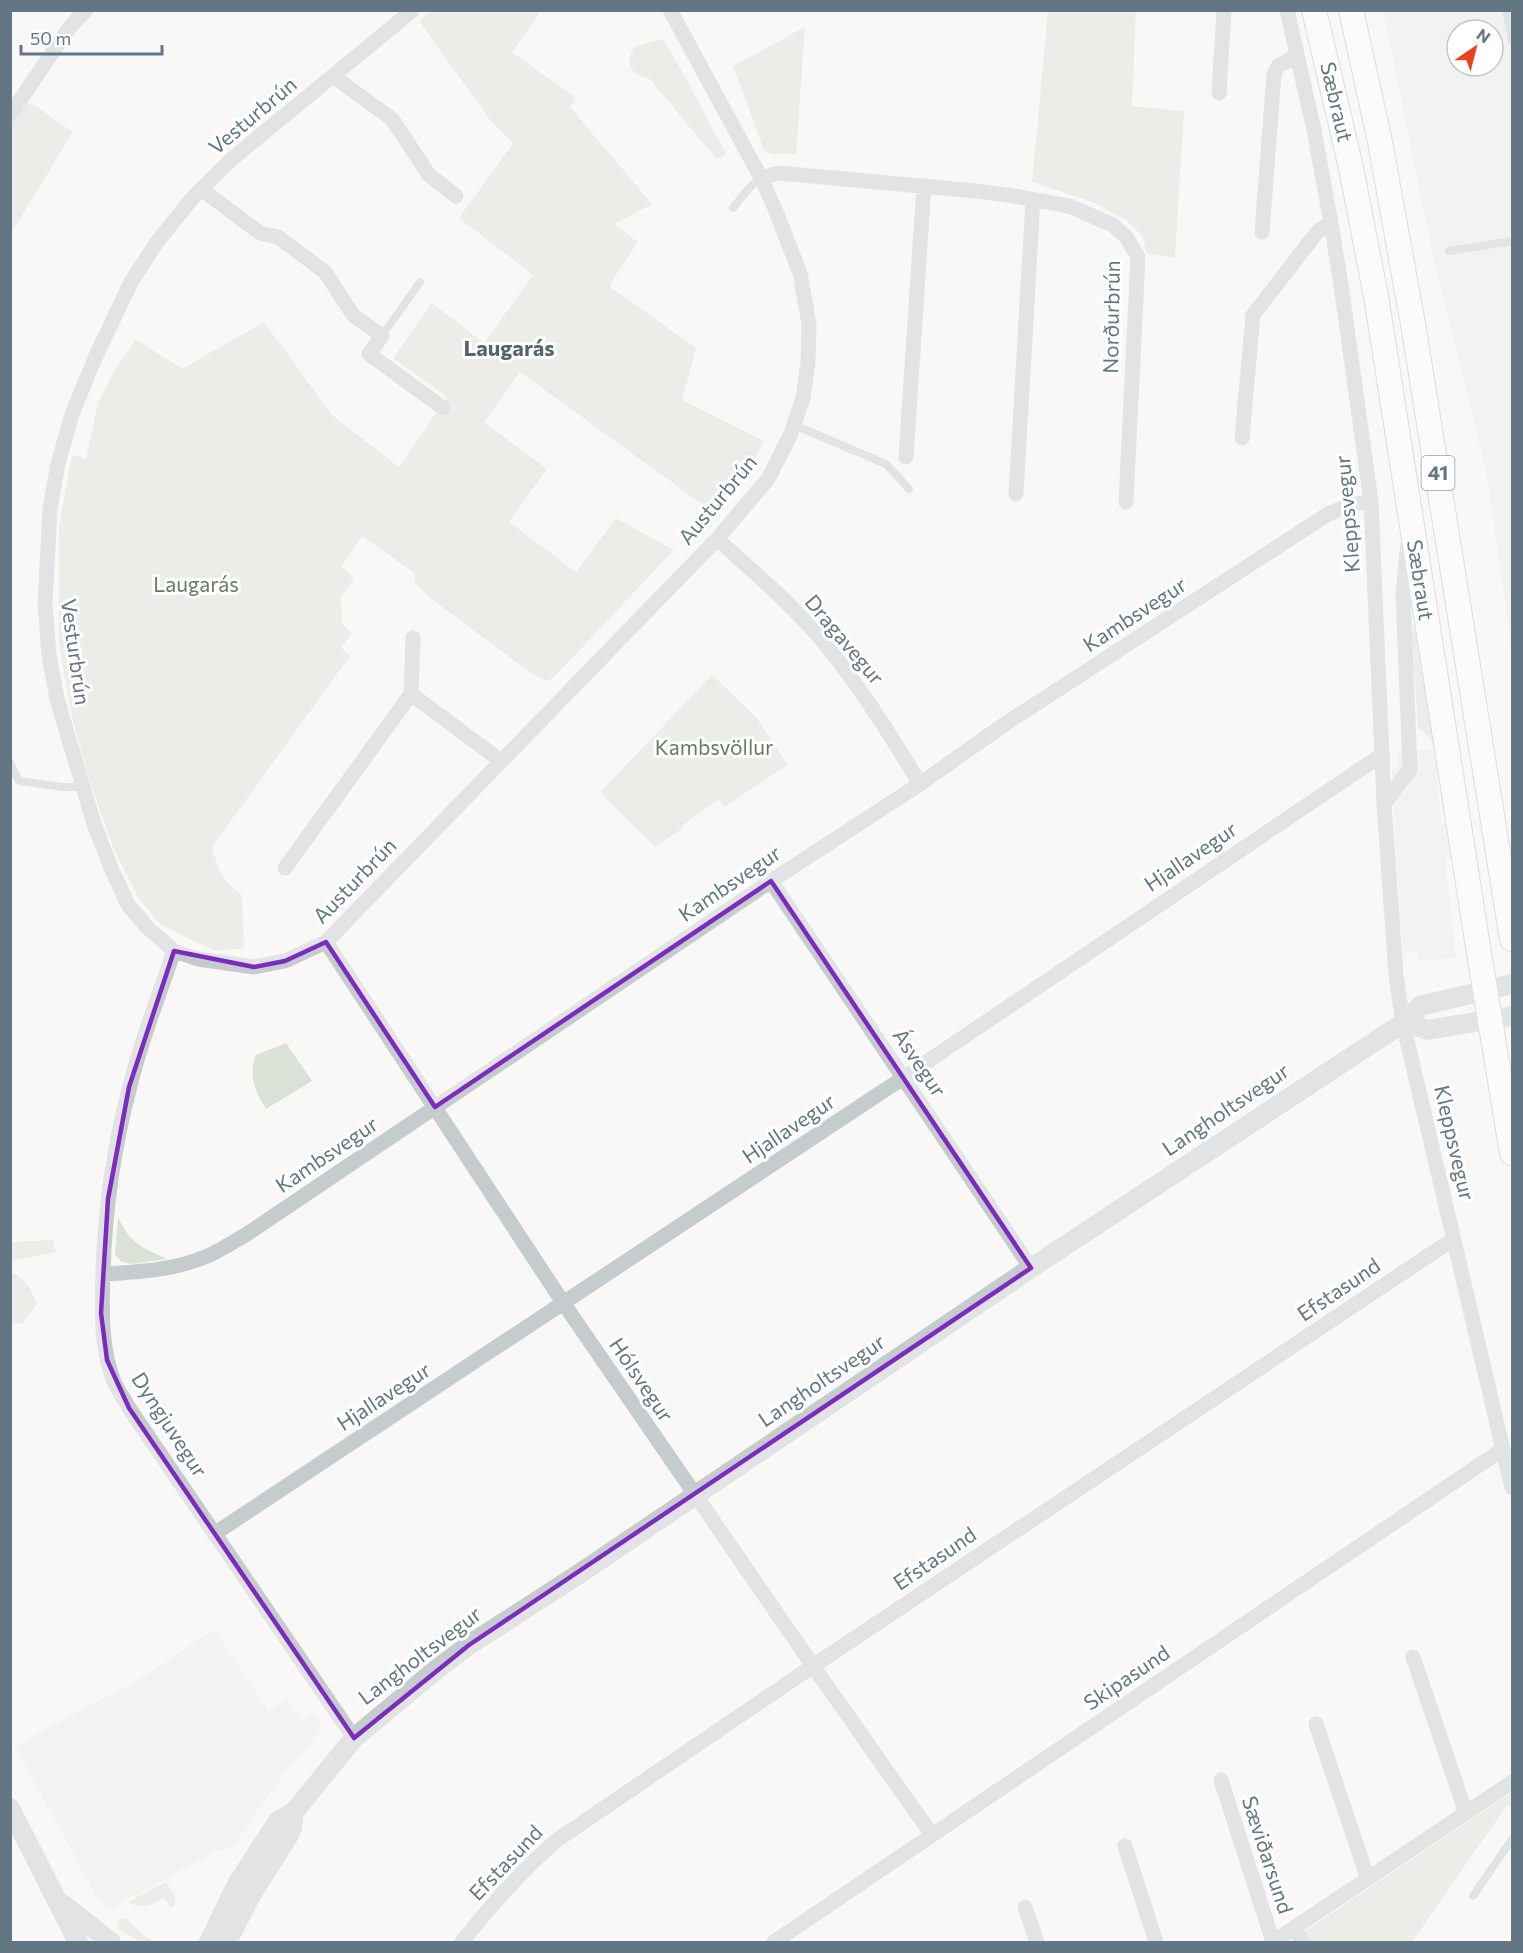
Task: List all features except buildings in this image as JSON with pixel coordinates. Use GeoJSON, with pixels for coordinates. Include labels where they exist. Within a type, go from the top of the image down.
{"type":"FeatureCollection","features":[{"type":"Feature","properties":{"kind":"main road","name":"Sæbraut"},"geometry":{"type":"LineString","coordinates":[[1314,10],[1351,168],[1376,296],[1485,990],[1501,1018],[1512,1153]]}},
{"type":"Feature","properties":{"kind":"main road","name":"Sæbraut"},"geometry":{"type":"LineString","coordinates":[[1351,10],[1380,142],[1413,324],[1512,939]]}},
{"type":"Feature","properties":{"kind":"street"},"geometry":{"type":"LineString","coordinates":[[10,115],[17,94],[86,10]]}},
{"type":"Feature","properties":{"kind":"street","name":"Vesturbrún"},"geometry":{"type":"LineString","coordinates":[[174,951],[148,928],[128,905],[98,833],[57,699],[45,604],[50,508],[58,464],[72,414],[96,356],[131,282],[157,242],[201,189],[233,158],[413,10]]}},
{"type":"Feature","properties":{"kind":"street","name":"Austurbrún"},"geometry":{"type":"LineString","coordinates":[[174,951],[198,959],[254,966],[285,961],[326,942],[717,539],[768,479],[794,425],[803,398],[808,324],[800,273],[761,178],[670,10]]}},
{"type":"Feature","properties":{"kind":"street"},"geometry":{"type":"LineString","coordinates":[[1219,93],[1224,10]]}},
{"type":"Feature","properties":{"kind":"street","name":"Kleppsvegur"},"geometry":{"type":"LineString","coordinates":[[1287,10],[1314,130],[1331,223],[1371,501],[1384,804],[1396,975],[1454,1240],[1512,1488]]}},
{"type":"Feature","properties":{"kind":"street"},"geometry":{"type":"LineString","coordinates":[[1263,232],[1274,74],[1278,66],[1297,56]]}},
{"type":"Feature","properties":{"kind":"street"},"geometry":{"type":"LineString","coordinates":[[333,76],[392,119],[429,175],[456,196]]}},
{"type":"Feature","properties":{"kind":"street","name":"Norðurbrún"},"geometry":{"type":"LineString","coordinates":[[761,178],[779,173],[924,186],[1032,199],[1069,206],[1113,225],[1127,238],[1138,257],[1126,502]]}},
{"type":"Feature","properties":{"kind":"street"},"geometry":{"type":"LineString","coordinates":[[906,457],[924,186]]}},
{"type":"Feature","properties":{"kind":"street"},"geometry":{"type":"LineString","coordinates":[[201,189],[260,233],[278,237],[325,272],[352,315],[382,336],[369,354],[443,408]]}},
{"type":"Feature","properties":{"kind":"street"},"geometry":{"type":"LineString","coordinates":[[1016,494],[1032,199]]}},
{"type":"Feature","properties":{"kind":"street"},"geometry":{"type":"LineString","coordinates":[[1242,438],[1253,315],[1318,231],[1331,223]]}},
{"type":"Feature","properties":{"kind":"street","name":"Kambsvegur"},"geometry":{"type":"LineString","coordinates":[[103,1274],[150,1271],[178,1266],[209,1255],[247,1234],[920,784],[1005,724],[1329,514],[1350,505],[1371,501]]}},
{"type":"Feature","properties":{"kind":"street"},"geometry":{"type":"LineString","coordinates":[[1384,804],[1410,769],[1402,594],[1410,516]]}},
{"type":"Feature","properties":{"kind":"street","name":"Dragavegur"},"geometry":{"type":"LineString","coordinates":[[717,539],[777,592],[824,642],[876,712],[920,784]]}},
{"type":"Feature","properties":{"kind":"street"},"geometry":{"type":"LineString","coordinates":[[285,868],[411,694],[413,638]]}},
{"type":"Feature","properties":{"kind":"street"},"geometry":{"type":"LineString","coordinates":[[411,694],[501,762]]}},
{"type":"Feature","properties":{"kind":"street","name":"Hjallavegur"},"geometry":{"type":"LineString","coordinates":[[214,1534],[903,1078],[1383,754]]}},
{"type":"Feature","properties":{"kind":"street","name":"Ásvegur"},"geometry":{"type":"LineString","coordinates":[[771,882],[1031,1268]]}},
{"type":"Feature","properties":{"kind":"street","name":"Hólsvegur"},"geometry":{"type":"LineString","coordinates":[[326,942],[564,1304],[932,1835]]}},
{"type":"Feature","properties":{"kind":"street","name":"Dyngjuvegur"},"geometry":{"type":"LineString","coordinates":[[174,951],[140,1047],[129,1087],[108,1199],[101,1313],[107,1360],[116,1385],[214,1534],[354,1738]]}},
{"type":"Feature","properties":{"kind":"street","name":"Langholtsvegur"},"geometry":{"type":"LineString","coordinates":[[218,1941],[243,1891],[274,1843],[292,1828],[294,1812],[354,1738],[469,1645],[695,1496],[1031,1268],[1405,1022],[1420,1006],[1512,984]]}},
{"type":"Feature","properties":{"kind":"street"},"geometry":{"type":"LineString","coordinates":[[1405,1022],[1427,1030],[1501,1018]]}},
{"type":"Feature","properties":{"kind":"street","name":"Efstasund"},"geometry":{"type":"LineString","coordinates":[[462,1942],[492,1904],[529,1864],[556,1840],[813,1666],[1454,1240]]}},
{"type":"Feature","properties":{"kind":"street","name":"Skipasund"},"geometry":{"type":"LineString","coordinates":[[774,1942],[1503,1449]]}},
{"type":"Feature","properties":{"kind":"street"},"geometry":{"type":"LineString","coordinates":[[1413,1657],[1466,1814]]}},
{"type":"Feature","properties":{"kind":"street"},"geometry":{"type":"LineString","coordinates":[[1316,1724],[1368,1879]]}},
{"type":"Feature","properties":{"kind":"street","name":"Sæviðarsund"},"geometry":{"type":"LineString","coordinates":[[1221,1780],[1273,1942],[1512,1782]]}},
{"type":"Feature","properties":{"kind":"street"},"geometry":{"type":"LineString","coordinates":[[10,1808],[78,1942]]}},
{"type":"Feature","properties":{"kind":"street"},"geometry":{"type":"LineString","coordinates":[[1125,1846],[1156,1942]]}},
{"type":"Feature","properties":{"kind":"street"},"geometry":{"type":"LineString","coordinates":[[57,1899],[111,1942]]}},
{"type":"Feature","properties":{"kind":"street"},"geometry":{"type":"LineString","coordinates":[[1025,1907],[1037,1942]]}},
{"type":"Feature","properties":{"kind":"street","name":"Sæviðarsund"},"geometry":{"type":"LineString","coordinates":[[1295,1928],[1302,1942]]}},
{"type":"Feature","properties":{"kind":"lane"},"geometry":{"type":"LineString","coordinates":[[1506,10],[1512,41]]}},
{"type":"Feature","properties":{"kind":"lane"},"geometry":{"type":"LineString","coordinates":[[733,208],[749,188],[761,178]]}},
{"type":"Feature","properties":{"kind":"lane"},"geometry":{"type":"LineString","coordinates":[[1449,251],[1512,241]]}},
{"type":"Feature","properties":{"kind":"lane"},"geometry":{"type":"LineString","coordinates":[[382,336],[420,282]]}},
{"type":"Feature","properties":{"kind":"lane"},"geometry":{"type":"LineString","coordinates":[[794,425],[886,464],[909,489]]}},
{"type":"Feature","properties":{"kind":"lane"},"geometry":{"type":"LineString","coordinates":[[10,763],[19,781],[63,787],[83,787]]}},
{"type":"Feature","properties":{"kind":"lane"},"geometry":{"type":"LineString","coordinates":[[1473,1896],[1512,1839]]}},
{"type":"Feature","properties":{"kind":"highlighted area"},"geometry":{"type":"Polygon","coordinates":[[[771,881],[1031,1268],[469,1645],[354,1738],[129,1408],[107,1360],[101,1313],[108,1199],[129,1087],[174,951],[254,967],[285,961],[326,942],[435,1107],[771,881]]]}},
{"type":"Feature","properties":{"kind":"shaded area"},"geometry":{"type":"Polygon","coordinates":[[[1383,11],[1512,11],[1512,652],[1487,476],[1431,246],[1383,11]]]}},
{"type":"Feature","properties":{"kind":"shaded area"},"geometry":{"type":"Polygon","coordinates":[[[1435,750],[1441,823],[1446,823],[1450,858],[1445,859],[1456,958],[1419,961],[1416,952],[1403,954],[1392,768],[1399,764],[1398,752],[1435,750]]]}},
{"type":"Feature","properties":{"kind":"shaded area"},"geometry":{"type":"Polygon","coordinates":[[[214,1629],[268,1710],[287,1699],[302,1721],[312,1714],[317,1717],[320,1722],[320,1732],[281,1777],[233,1846],[216,1851],[108,1910],[98,1899],[15,1746],[145,1676],[214,1629]]]}},
{"type":"Feature","properties":{"kind":"green space"},"geometry":{"type":"Polygon","coordinates":[[[432,10],[541,11],[512,52],[576,98],[570,107],[652,204],[614,224],[638,242],[609,286],[696,348],[682,400],[764,441],[742,479],[714,513],[520,372],[484,422],[547,469],[509,522],[576,572],[616,518],[674,550],[555,676],[547,681],[520,665],[429,597],[416,584],[413,572],[362,536],[341,567],[354,578],[341,597],[342,624],[352,633],[341,648],[350,656],[212,847],[222,875],[242,895],[244,948],[216,951],[160,924],[138,897],[113,847],[88,776],[72,717],[59,643],[59,526],[72,455],[86,459],[98,403],[115,369],[136,339],[182,369],[264,322],[333,416],[399,467],[447,397],[393,358],[432,303],[484,343],[533,275],[459,218],[513,143],[491,121],[419,21],[432,10]]]}},
{"type":"Feature","properties":{"kind":"green space"},"geometry":{"type":"Polygon","coordinates":[[[1048,11],[1136,11],[1132,106],[1184,111],[1175,258],[1147,254],[1142,235],[1127,221],[1095,203],[1032,182],[1048,11]]]}},
{"type":"Feature","properties":{"kind":"green space"},"geometry":{"type":"Polygon","coordinates":[[[805,27],[796,154],[772,154],[764,150],[733,66],[805,27]]]}},
{"type":"Feature","properties":{"kind":"green space"},"geometry":{"type":"Polygon","coordinates":[[[663,39],[726,154],[717,160],[649,78],[637,74],[630,66],[630,57],[636,46],[663,39]]]}},
{"type":"Feature","properties":{"kind":"green space"},"geometry":{"type":"Polygon","coordinates":[[[26,102],[73,132],[11,233],[11,124],[26,102]]]}},
{"type":"Feature","properties":{"kind":"green space"},"geometry":{"type":"Polygon","coordinates":[[[1415,617],[1435,748],[1430,738],[1418,728],[1412,635],[1415,617]]]}},
{"type":"Feature","properties":{"kind":"green space","name":"Kambsvöllur"},"geometry":{"type":"Polygon","coordinates":[[[712,675],[755,716],[788,765],[724,807],[719,799],[655,847],[604,797],[601,791],[712,675]]]}},
{"type":"Feature","properties":{"kind":"green space"},"geometry":{"type":"Polygon","coordinates":[[[286,1043],[312,1081],[266,1109],[254,1083],[253,1069],[256,1055],[286,1043]]]}},
{"type":"Feature","properties":{"kind":"green space"},"geometry":{"type":"Polygon","coordinates":[[[118,1217],[132,1239],[144,1248],[167,1259],[131,1264],[122,1262],[115,1255],[118,1217]]]}},
{"type":"Feature","properties":{"kind":"green space"},"geometry":{"type":"Polygon","coordinates":[[[53,1240],[56,1252],[11,1261],[11,1242],[53,1240]]]}},
{"type":"Feature","properties":{"kind":"green space"},"geometry":{"type":"Polygon","coordinates":[[[11,1272],[21,1277],[37,1304],[22,1324],[11,1323],[11,1272]]]}},
{"type":"Feature","properties":{"kind":"green space"},"geometry":{"type":"Polygon","coordinates":[[[1512,1792],[1512,1809],[1507,1805],[1412,1942],[1306,1942],[1301,1934],[1512,1792]]]}},
{"type":"Feature","properties":{"kind":"green space"},"geometry":{"type":"Polygon","coordinates":[[[166,1882],[175,1895],[175,1904],[172,1907],[169,1907],[168,1902],[163,1898],[146,1906],[137,1906],[128,1902],[166,1882]]]}},
{"type":"Feature","properties":{"kind":"green space"},"geometry":{"type":"Polygon","coordinates":[[[123,1918],[154,1942],[141,1942],[118,1929],[117,1922],[123,1918]]]}},
{"type":"Feature","properties":{"kind":"district","name":"Laugarás"},"geometry":{"type":"Point","coordinates":[509,348]}}]}
